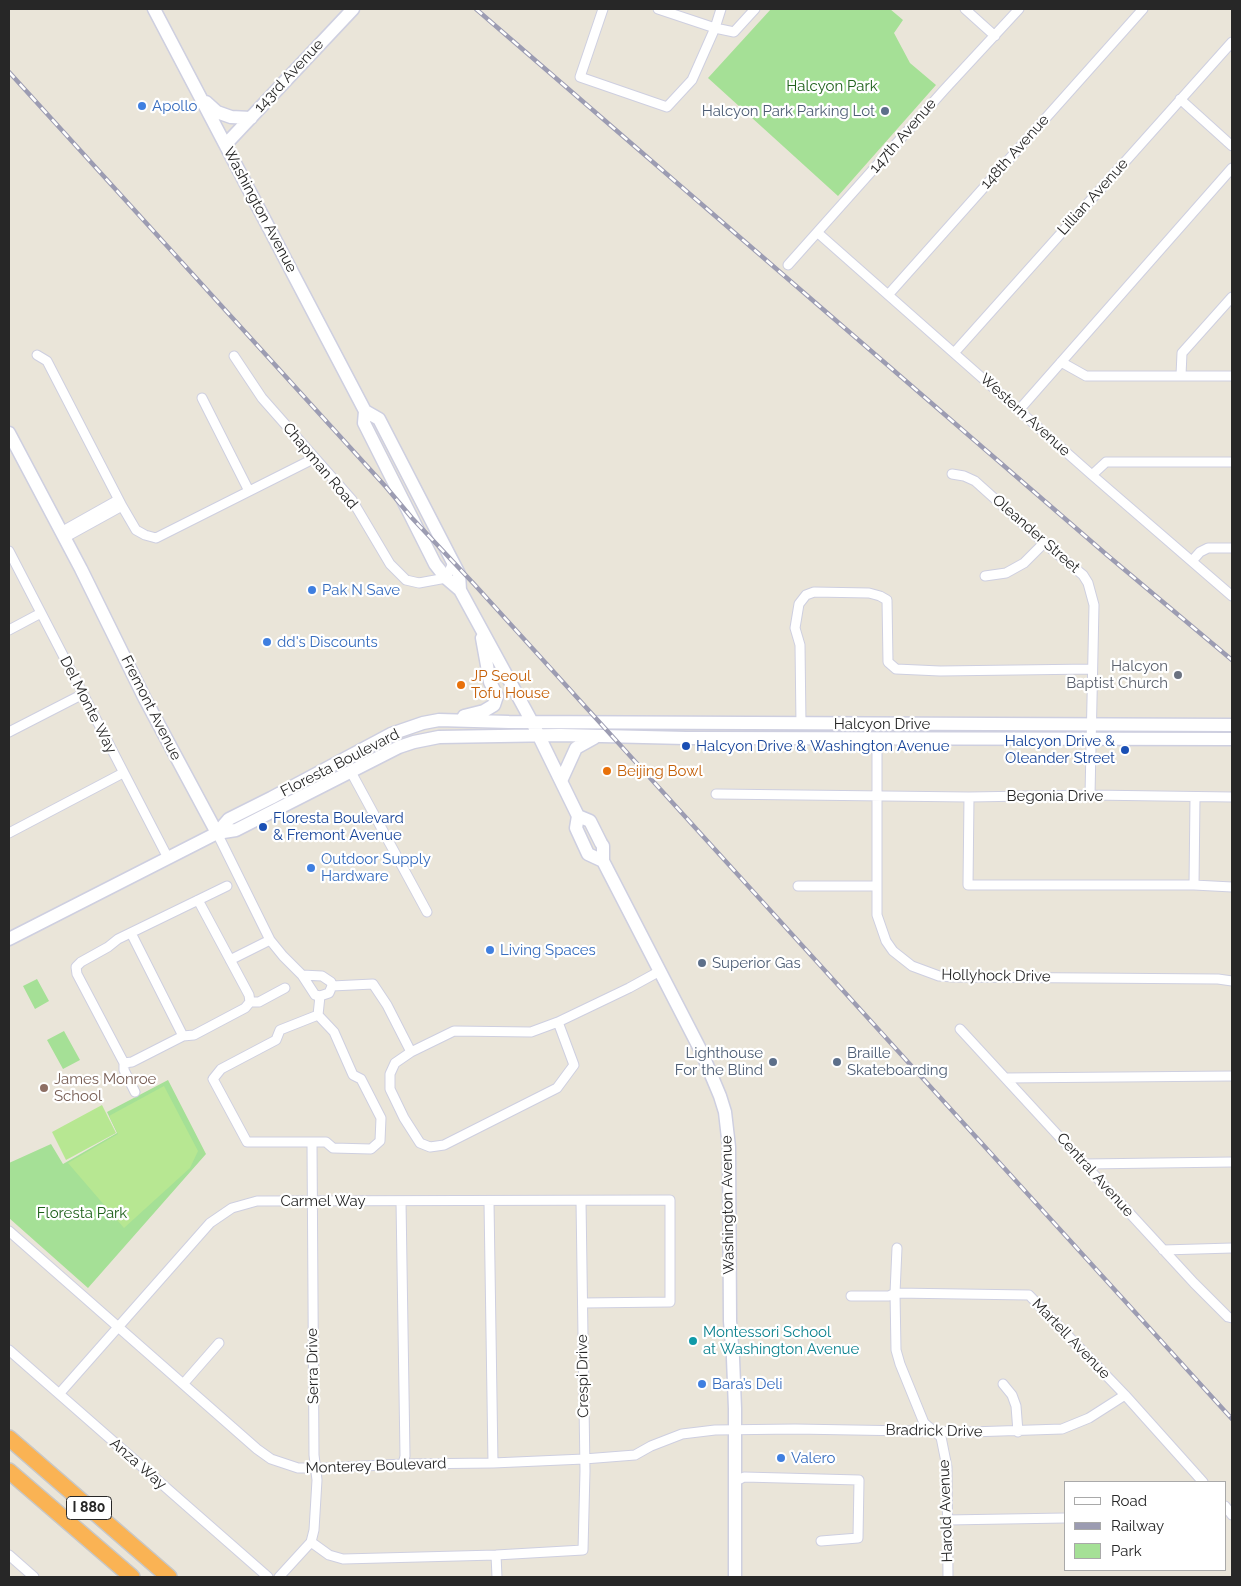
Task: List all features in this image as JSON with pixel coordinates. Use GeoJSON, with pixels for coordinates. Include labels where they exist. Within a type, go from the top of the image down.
{"type":"FeatureCollection","features":[{"type":"Feature","properties":{"kind":"highway","name":"I 880"},"geometry":{"type":"LineString","coordinates":[[9,1438],[169,1577]]}},
{"type":"Feature","properties":{"kind":"highway","name":"I 880"},"geometry":{"type":"LineString","coordinates":[[9,1471],[132,1577]]}},
{"type":"Feature","properties":{"kind":"main road","name":"Washington Avenue"},"geometry":{"type":"LineString","coordinates":[[154,9],[366,411],[379,419],[459,574],[460,590]]}},
{"type":"Feature","properties":{"kind":"main road","name":"143rd Avenue"},"geometry":{"type":"LineString","coordinates":[[226,144],[353,9]]}},
{"type":"Feature","properties":{"kind":"main road"},"geometry":{"type":"LineString","coordinates":[[200,96],[217,112],[231,117],[251,118]]}},
{"type":"Feature","properties":{"kind":"main road","name":"Washington Avenue"},"geometry":{"type":"LineString","coordinates":[[366,411],[364,423],[435,564],[446,578],[460,590],[532,722],[578,816],[576,828],[588,854],[603,861],[702,1053],[720,1096],[725,1112],[730,1147],[730,1301],[734,1358],[735,1577]]}},
{"type":"Feature","properties":{"kind":"main road","name":"Fremont Avenue"},"geometry":{"type":"LineString","coordinates":[[9,433],[145,699],[217,833]]}},
{"type":"Feature","properties":{"kind":"main road"},"geometry":{"type":"LineString","coordinates":[[439,720],[473,715],[494,705],[497,696],[490,682],[480,626]]}},
{"type":"Feature","properties":{"kind":"main road","name":"Floresta Boulevard"},"geometry":{"type":"LineString","coordinates":[[217,833],[229,819],[383,738],[411,727],[439,720],[532,722]]}},
{"type":"Feature","properties":{"kind":"main road","name":"Halcyon Drive"},"geometry":{"type":"LineString","coordinates":[[532,722],[1228,725]]}},
{"type":"Feature","properties":{"kind":"main road"},"geometry":{"type":"LineString","coordinates":[[1201,739],[1228,725]]}},
{"type":"Feature","properties":{"kind":"main road","name":"Floresta Boulevard"},"geometry":{"type":"LineString","coordinates":[[9,939],[217,833],[236,830],[414,742],[439,737],[538,736]]}},
{"type":"Feature","properties":{"kind":"main road","name":"Halcyon Drive"},"geometry":{"type":"LineString","coordinates":[[538,736],[1232,739]]}},
{"type":"Feature","properties":{"kind":"main road"},"geometry":{"type":"LineString","coordinates":[[561,781],[576,748],[582,743],[597,737]]}},
{"type":"Feature","properties":{"kind":"street"},"geometry":{"type":"LineString","coordinates":[[603,9],[580,77],[667,107],[692,80],[715,28],[721,9]]}},
{"type":"Feature","properties":{"kind":"street"},"geometry":{"type":"LineString","coordinates":[[658,9],[715,28],[734,32],[755,9]]}},
{"type":"Feature","properties":{"kind":"street"},"geometry":{"type":"LineString","coordinates":[[965,9],[995,36]]}},
{"type":"Feature","properties":{"kind":"street","name":"147th Avenue"},"geometry":{"type":"LineString","coordinates":[[788,265],[1019,9]]}},
{"type":"Feature","properties":{"kind":"street","name":"148th Avenue"},"geometry":{"type":"LineString","coordinates":[[888,295],[1143,9]]}},
{"type":"Feature","properties":{"kind":"street","name":"Lillian Avenue"},"geometry":{"type":"LineString","coordinates":[[954,353],[1232,42]]}},
{"type":"Feature","properties":{"kind":"street"},"geometry":{"type":"LineString","coordinates":[[1180,99],[1232,146]]}},
{"type":"Feature","properties":{"kind":"street"},"geometry":{"type":"LineString","coordinates":[[1019,410],[1232,168]]}},
{"type":"Feature","properties":{"kind":"street","name":"Western Avenue"},"geometry":{"type":"LineString","coordinates":[[818,233],[1232,596]]}},
{"type":"Feature","properties":{"kind":"street"},"geometry":{"type":"LineString","coordinates":[[1181,375],[1182,353],[1232,297]]}},
{"type":"Feature","properties":{"kind":"street"},"geometry":{"type":"LineString","coordinates":[[37,355],[47,362],[120,503],[136,530],[145,536],[156,538],[315,458]]}},
{"type":"Feature","properties":{"kind":"street","name":"Chapman Road"},"geometry":{"type":"LineString","coordinates":[[234,356],[262,398],[352,500],[390,564],[406,580],[419,583],[446,578]]}},
{"type":"Feature","properties":{"kind":"street"},"geometry":{"type":"LineString","coordinates":[[1061,362],[1086,376],[1232,376]]}},
{"type":"Feature","properties":{"kind":"street"},"geometry":{"type":"LineString","coordinates":[[202,398],[249,491]]}},
{"type":"Feature","properties":{"kind":"street"},"geometry":{"type":"LineString","coordinates":[[1092,475],[1106,462],[1232,462]]}},
{"type":"Feature","properties":{"kind":"street","name":"Oleander Street"},"geometry":{"type":"LineString","coordinates":[[952,474],[964,476],[975,481],[1083,575],[1088,583],[1094,605],[1090,795]]}},
{"type":"Feature","properties":{"kind":"street"},"geometry":{"type":"LineString","coordinates":[[62,535],[120,503]]}},
{"type":"Feature","properties":{"kind":"street"},"geometry":{"type":"LineString","coordinates":[[985,576],[1006,573],[1024,563],[1044,543]]}},
{"type":"Feature","properties":{"kind":"street"},"geometry":{"type":"LineString","coordinates":[[1192,561],[1200,552],[1208,548],[1232,548]]}},
{"type":"Feature","properties":{"kind":"street","name":"Del Monte Way"},"geometry":{"type":"LineString","coordinates":[[9,551],[168,858]]}},
{"type":"Feature","properties":{"kind":"street"},"geometry":{"type":"LineString","coordinates":[[446,578],[453,563]]}},
{"type":"Feature","properties":{"kind":"street"},"geometry":{"type":"LineString","coordinates":[[801,724],[800,645],[795,628],[799,604],[806,595],[814,592],[869,593],[886,600],[888,662],[896,669],[914,671],[1092,669]]}},
{"type":"Feature","properties":{"kind":"street"},"geometry":{"type":"LineString","coordinates":[[9,630],[41,613]]}},
{"type":"Feature","properties":{"kind":"street"},"geometry":{"type":"LineString","coordinates":[[9,732],[82,694]]}},
{"type":"Feature","properties":{"kind":"street","name":"Hollyhock Drive"},"geometry":{"type":"LineString","coordinates":[[877,738],[877,915],[886,941],[894,951],[912,966],[939,976],[1232,980]]}},
{"type":"Feature","properties":{"kind":"street"},"geometry":{"type":"LineString","coordinates":[[351,772],[427,912]]}},
{"type":"Feature","properties":{"kind":"street"},"geometry":{"type":"LineString","coordinates":[[9,833],[123,773]]}},
{"type":"Feature","properties":{"kind":"street","name":"Begonia Drive"},"geometry":{"type":"LineString","coordinates":[[716,794],[969,797],[1090,795],[1195,798],[1232,797]]}},
{"type":"Feature","properties":{"kind":"street"},"geometry":{"type":"LineString","coordinates":[[969,797],[968,886],[1194,884],[1232,887]]}},
{"type":"Feature","properties":{"kind":"street"},"geometry":{"type":"LineString","coordinates":[[1194,884],[1195,798]]}},
{"type":"Feature","properties":{"kind":"street","name":"Fremont Avenue"},"geometry":{"type":"LineString","coordinates":[[217,833],[270,940],[302,975],[315,995],[320,996]]}},
{"type":"Feature","properties":{"kind":"street"},"geometry":{"type":"LineString","coordinates":[[135,1092],[124,1070],[124,1064],[77,974],[76,966],[131,933],[227,886]]}},
{"type":"Feature","properties":{"kind":"street"},"geometry":{"type":"LineString","coordinates":[[798,886],[876,886]]}},
{"type":"Feature","properties":{"kind":"street"},"geometry":{"type":"LineString","coordinates":[[124,1064],[132,1062],[183,1036],[194,1035],[245,1008],[250,1002],[249,995],[198,900]]}},
{"type":"Feature","properties":{"kind":"street"},"geometry":{"type":"LineString","coordinates":[[131,933],[183,1036]]}},
{"type":"Feature","properties":{"kind":"street"},"geometry":{"type":"LineString","coordinates":[[230,960],[270,940]]}},
{"type":"Feature","properties":{"kind":"street"},"geometry":{"type":"LineString","coordinates":[[558,1022],[574,1064],[557,1088],[444,1145],[430,1147],[420,1143],[404,1118],[390,1089],[390,1074],[395,1063],[411,1052],[454,1031],[531,1032],[558,1022],[660,971]]}},
{"type":"Feature","properties":{"kind":"street"},"geometry":{"type":"LineString","coordinates":[[302,975],[322,976],[331,982],[332,986]]}},
{"type":"Feature","properties":{"kind":"street"},"geometry":{"type":"LineString","coordinates":[[332,986],[372,984],[387,1005],[411,1052]]}},
{"type":"Feature","properties":{"kind":"street"},"geometry":{"type":"LineString","coordinates":[[318,1015],[280,1030],[276,1040],[221,1069],[213,1079],[246,1142],[326,1142],[333,1148],[370,1149],[380,1141],[381,1118],[361,1080],[352,1075],[334,1032],[318,1015],[320,996],[329,993],[332,986]]}},
{"type":"Feature","properties":{"kind":"street"},"geometry":{"type":"LineString","coordinates":[[250,1002],[259,1002],[285,988]]}},
{"type":"Feature","properties":{"kind":"street","name":"Central Avenue"},"geometry":{"type":"LineString","coordinates":[[960,1030],[1163,1250],[1228,1317],[1232,1318]]}},
{"type":"Feature","properties":{"kind":"street"},"geometry":{"type":"LineString","coordinates":[[1006,1078],[1232,1076]]}},
{"type":"Feature","properties":{"kind":"street","name":"Serra Drive"},"geometry":{"type":"LineString","coordinates":[[311,1542],[314,1530],[316,1468],[314,1455],[312,1142]]}},
{"type":"Feature","properties":{"kind":"street"},"geometry":{"type":"LineString","coordinates":[[1085,1164],[1232,1162]]}},
{"type":"Feature","properties":{"kind":"street","name":"Carmel Way"},"geometry":{"type":"LineString","coordinates":[[59,1394],[210,1222],[232,1208],[257,1201],[489,1202],[670,1200],[670,1302],[583,1303]]}},
{"type":"Feature","properties":{"kind":"street"},"geometry":{"type":"LineString","coordinates":[[401,1201],[404,1464]]}},
{"type":"Feature","properties":{"kind":"street","name":"Crespi Drive"},"geometry":{"type":"LineString","coordinates":[[496,1555],[584,1550],[581,1201]]}},
{"type":"Feature","properties":{"kind":"street"},"geometry":{"type":"LineString","coordinates":[[489,1202],[493,1463]]}},
{"type":"Feature","properties":{"kind":"street","name":"Monterey Boulevard"},"geometry":{"type":"LineString","coordinates":[[9,1231],[257,1449],[271,1459],[298,1468],[584,1460],[635,1455],[651,1446],[682,1434],[734,1429]]}},
{"type":"Feature","properties":{"kind":"street","name":"Harold Avenue"},"geometry":{"type":"LineString","coordinates":[[896,1248],[896,1350],[924,1423],[941,1437],[946,1467],[948,1577]]}},
{"type":"Feature","properties":{"kind":"street"},"geometry":{"type":"LineString","coordinates":[[1163,1250],[1232,1248]]}},
{"type":"Feature","properties":{"kind":"street","name":"Martell Avenue"},"geometry":{"type":"LineString","coordinates":[[851,1296],[889,1296],[895,1293],[1029,1295],[1202,1481]]}},
{"type":"Feature","properties":{"kind":"street"},"geometry":{"type":"LineString","coordinates":[[184,1383],[219,1343]]}},
{"type":"Feature","properties":{"kind":"street","name":"Anza Way"},"geometry":{"type":"LineString","coordinates":[[9,1350],[268,1577]]}},
{"type":"Feature","properties":{"kind":"street"},"geometry":{"type":"LineString","coordinates":[[1003,1384],[1014,1400],[1018,1432]]}},
{"type":"Feature","properties":{"kind":"street","name":"Bradrick Drive"},"geometry":{"type":"LineString","coordinates":[[734,1429],[1018,1432],[1062,1429],[1089,1418],[1124,1395]]}},
{"type":"Feature","properties":{"kind":"street"},"geometry":{"type":"LineString","coordinates":[[734,1482],[744,1478],[858,1480],[858,1538],[821,1541]]}},
{"type":"Feature","properties":{"kind":"street"},"geometry":{"type":"LineString","coordinates":[[947,1520],[1064,1518]]}},
{"type":"Feature","properties":{"kind":"street"},"geometry":{"type":"LineString","coordinates":[[279,1577],[311,1542],[329,1555],[343,1558],[496,1555],[497,1577]]}},
{"type":"Feature","properties":{"kind":"street"},"geometry":{"type":"LineString","coordinates":[[9,1556],[34,1577]]}},
{"type":"Feature","properties":{"kind":"green space","name":"Halcyon Park"},"geometry":{"type":"Polygon","coordinates":[[[771,9],[890,9],[903,20],[894,33],[910,63],[936,85],[838,196],[708,78],[771,9]]]}},
{"type":"Feature","properties":{"kind":"green space"},"geometry":{"type":"Polygon","coordinates":[[[37,979],[49,1001],[35,1009],[23,986],[37,979]]]}},
{"type":"Feature","properties":{"kind":"green space"},"geometry":{"type":"Polygon","coordinates":[[[64,1031],[80,1060],[63,1069],[47,1040],[64,1031]]]}},
{"type":"Feature","properties":{"kind":"green space","name":"Floresta Park"},"geometry":{"type":"Polygon","coordinates":[[[168,1080],[206,1154],[88,1288],[9,1218],[9,1163],[51,1144],[63,1164],[117,1133],[107,1112],[168,1080]]]}},
{"type":"Feature","properties":{"kind":"green space"},"geometry":{"type":"Polygon","coordinates":[[[164,1086],[198,1151],[190,1168],[124,1228],[68,1163],[118,1134],[109,1116],[164,1086]]]}},
{"type":"Feature","properties":{"kind":"green space"},"geometry":{"type":"Polygon","coordinates":[[[102,1105],[116,1133],[66,1160],[52,1132],[102,1105]]]}},
{"type":"Feature","properties":{"kind":"railway"},"geometry":{"type":"LineString","coordinates":[[476,9],[1107,555],[1232,660]]}},
{"type":"Feature","properties":{"kind":"railway"},"geometry":{"type":"LineString","coordinates":[[9,72],[1232,1419]]}},
{"type":"Feature","properties":{"kind":"place","name":"Apollo"},"geometry":{"type":"Point","coordinates":[142,106]}},
{"type":"Feature","properties":{"kind":"place","name":"Halcyon Park Parking Lot"},"geometry":{"type":"Point","coordinates":[885,111]}},
{"type":"Feature","properties":{"kind":"place","name":"Pak N Save"},"geometry":{"type":"Point","coordinates":[312,590]}},
{"type":"Feature","properties":{"kind":"place","name":"dd's Discounts"},"geometry":{"type":"Point","coordinates":[267,642]}},
{"type":"Feature","properties":{"kind":"place","name":"Halcyon Baptist Church"},"geometry":{"type":"Point","coordinates":[1178,675]}},
{"type":"Feature","properties":{"kind":"place","name":"JP Seoul Tofu House"},"geometry":{"type":"Point","coordinates":[461,685]}},
{"type":"Feature","properties":{"kind":"place","name":"Halcyon Drive & Washington Avenue"},"geometry":{"type":"Point","coordinates":[686,746]}},
{"type":"Feature","properties":{"kind":"place","name":"Halcyon Drive & Oleander Street"},"geometry":{"type":"Point","coordinates":[1125,750]}},
{"type":"Feature","properties":{"kind":"place","name":"Beijing Bowl"},"geometry":{"type":"Point","coordinates":[607,771]}},
{"type":"Feature","properties":{"kind":"place","name":"Floresta Boulevard & Fremont Avenue"},"geometry":{"type":"Point","coordinates":[263,827]}},
{"type":"Feature","properties":{"kind":"place","name":"Outdoor Supply Hardware"},"geometry":{"type":"Point","coordinates":[311,868]}},
{"type":"Feature","properties":{"kind":"place","name":"Living Spaces"},"geometry":{"type":"Point","coordinates":[490,950]}},
{"type":"Feature","properties":{"kind":"place","name":"Superior Gas"},"geometry":{"type":"Point","coordinates":[702,963]}},
{"type":"Feature","properties":{"kind":"place","name":"Lighthouse For the Blind"},"geometry":{"type":"Point","coordinates":[773,1062]}},
{"type":"Feature","properties":{"kind":"place","name":"Braille Skateboarding"},"geometry":{"type":"Point","coordinates":[837,1062]}},
{"type":"Feature","properties":{"kind":"place","name":"James Monroe School"},"geometry":{"type":"Point","coordinates":[44,1088]}},
{"type":"Feature","properties":{"kind":"place","name":"Montessori School at Washington Avenue"},"geometry":{"type":"Point","coordinates":[693,1341]}},
{"type":"Feature","properties":{"kind":"place","name":"Bara’s Deli"},"geometry":{"type":"Point","coordinates":[702,1384]}},
{"type":"Feature","properties":{"kind":"place","name":"Valero"},"geometry":{"type":"Point","coordinates":[781,1458]}}]}
